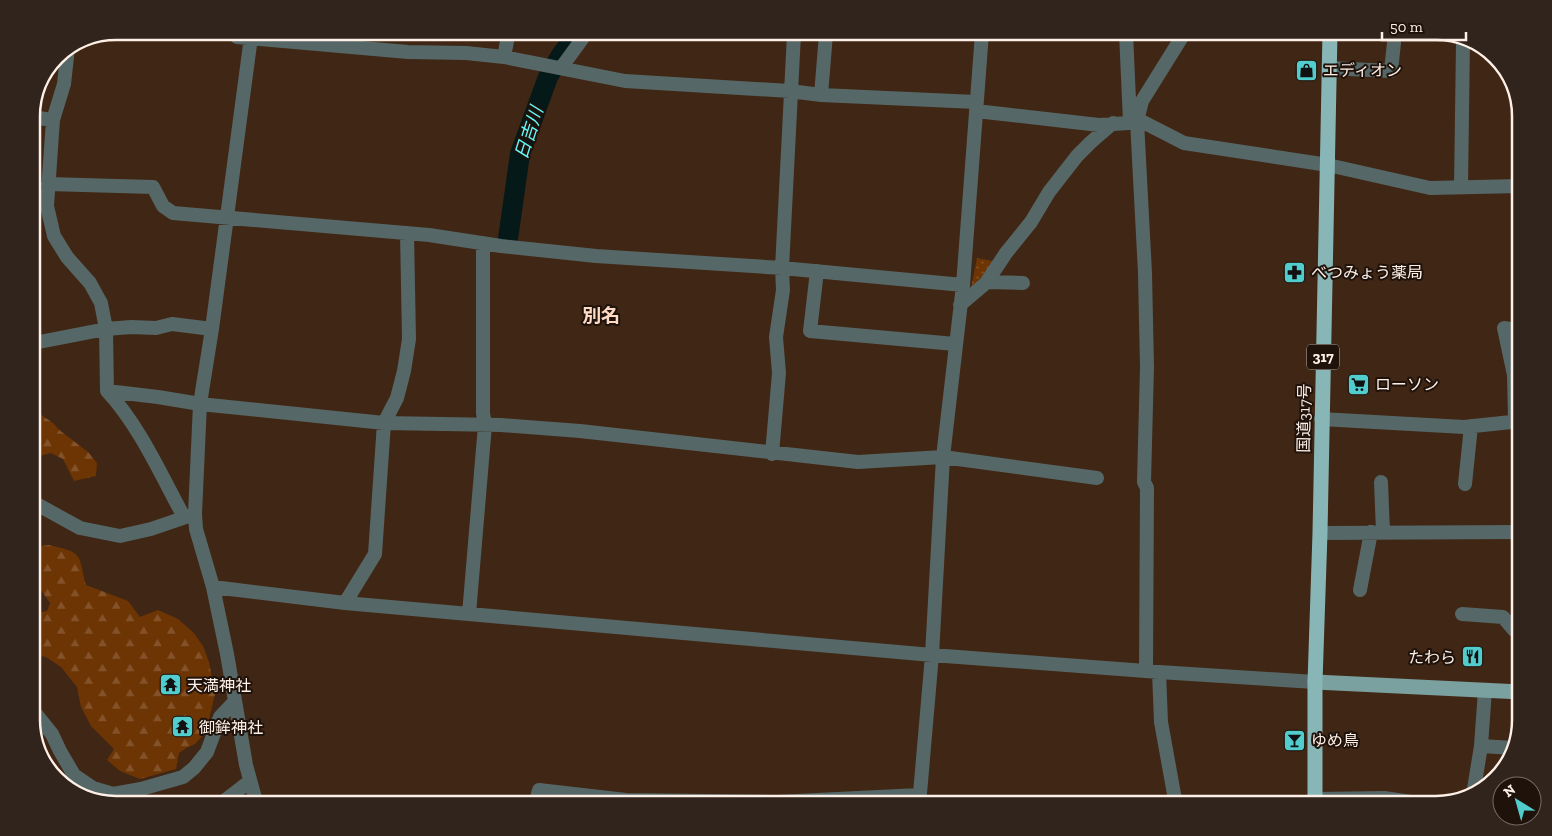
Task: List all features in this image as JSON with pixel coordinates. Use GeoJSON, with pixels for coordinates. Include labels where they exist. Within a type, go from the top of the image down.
{"type":"FeatureCollection","features":[{"type":"Feature","properties":{"kind":"highway","name":"国道317号"},"geometry":{"type":"LineString","coordinates":[[1315,796],[1315,682],[1320,533],[1330,40]]}},
{"type":"Feature","properties":{"kind":"main road"},"geometry":{"type":"LineString","coordinates":[[1315,682],[1512,692]]}},
{"type":"Feature","properties":{"kind":"street"},"geometry":{"type":"LineString","coordinates":[[189,516],[200,404],[228,217],[251,40]]}},
{"type":"Feature","properties":{"kind":"street"},"geometry":{"type":"LineString","coordinates":[[282,40],[408,52],[466,53],[504,57],[625,81],[790,91],[976,106],[1099,125],[1143,122],[1184,143],[1328,165],[1430,188],[1512,186]]}},
{"type":"Feature","properties":{"kind":"street"},"geometry":{"type":"LineString","coordinates":[[504,57],[507,40]]}},
{"type":"Feature","properties":{"kind":"street"},"geometry":{"type":"LineString","coordinates":[[561,68],[581,40]]}},
{"type":"Feature","properties":{"kind":"street"},"geometry":{"type":"LineString","coordinates":[[772,454],[779,373],[776,337],[783,290],[782,268],[794,40]]}},
{"type":"Feature","properties":{"kind":"street"},"geometry":{"type":"LineString","coordinates":[[821,95],[826,40]]}},
{"type":"Feature","properties":{"kind":"street"},"geometry":{"type":"LineString","coordinates":[[919,796],[932,654],[943,457],[963,285],[981,40]]}},
{"type":"Feature","properties":{"kind":"street"},"geometry":{"type":"LineString","coordinates":[[1127,40],[1145,274],[1147,373],[1144,482],[1147,488],[1152,672],[1174,796]]}},
{"type":"Feature","properties":{"kind":"street"},"geometry":{"type":"LineString","coordinates":[[1134,122],[1142,101],[1180,40]]}},
{"type":"Feature","properties":{"kind":"street"},"geometry":{"type":"LineString","coordinates":[[1329,68],[1391,71],[1394,42]]}},
{"type":"Feature","properties":{"kind":"street"},"geometry":{"type":"LineString","coordinates":[[1461,187],[1463,45]]}},
{"type":"Feature","properties":{"kind":"street"},"geometry":{"type":"LineString","coordinates":[[67,58],[64,84],[53,120],[48,184],[47,206],[54,236],[67,257],[90,284],[101,303],[106,328],[107,391],[116,400],[196,529],[213,587],[254,796]]}},
{"type":"Feature","properties":{"kind":"street"},"geometry":{"type":"LineString","coordinates":[[40,118],[53,120]]}},
{"type":"Feature","properties":{"kind":"street"},"geometry":{"type":"LineString","coordinates":[[960,305],[987,282],[1006,253],[1031,222],[1049,192],[1077,156],[1113,123]]}},
{"type":"Feature","properties":{"kind":"street"},"geometry":{"type":"LineString","coordinates":[[48,184],[153,187],[163,206],[173,213],[407,233],[596,256],[782,268],[963,285]]}},
{"type":"Feature","properties":{"kind":"street"},"geometry":{"type":"LineString","coordinates":[[345,603],[375,554],[384,422],[397,398],[409,339],[407,233]]}},
{"type":"Feature","properties":{"kind":"street"},"geometry":{"type":"LineString","coordinates":[[469,614],[485,424],[483,413],[483,243]]}},
{"type":"Feature","properties":{"kind":"street"},"geometry":{"type":"LineString","coordinates":[[817,271],[810,331],[955,344]]}},
{"type":"Feature","properties":{"kind":"street"},"geometry":{"type":"LineString","coordinates":[[987,282],[1023,283]]}},
{"type":"Feature","properties":{"kind":"street"},"geometry":{"type":"LineString","coordinates":[[40,342],[106,328],[156,328],[172,324],[212,329]]}},
{"type":"Feature","properties":{"kind":"street"},"geometry":{"type":"LineString","coordinates":[[1512,329],[1504,328],[1512,366]]}},
{"type":"Feature","properties":{"kind":"street"},"geometry":{"type":"LineString","coordinates":[[107,391],[200,404],[384,422],[485,424],[580,431],[772,454],[858,462],[943,457],[1098,478]]}},
{"type":"Feature","properties":{"kind":"street"},"geometry":{"type":"LineString","coordinates":[[1321,419],[1470,426],[1512,421]]}},
{"type":"Feature","properties":{"kind":"street"},"geometry":{"type":"LineString","coordinates":[[1465,484],[1470,426]]}},
{"type":"Feature","properties":{"kind":"street"},"geometry":{"type":"LineString","coordinates":[[1360,590],[1377,532],[1381,482]]}},
{"type":"Feature","properties":{"kind":"street"},"geometry":{"type":"LineString","coordinates":[[40,506],[80,528],[120,536],[151,529],[189,516]]}},
{"type":"Feature","properties":{"kind":"street"},"geometry":{"type":"LineString","coordinates":[[1320,533],[1512,532]]}},
{"type":"Feature","properties":{"kind":"street"},"geometry":{"type":"LineString","coordinates":[[213,587],[345,603],[932,654],[1152,672],[1315,682]]}},
{"type":"Feature","properties":{"kind":"street"},"geometry":{"type":"LineString","coordinates":[[1462,614],[1503,617],[1512,628]]}},
{"type":"Feature","properties":{"kind":"street"},"geometry":{"type":"LineString","coordinates":[[1475,786],[1481,746],[1485,690]]}},
{"type":"Feature","properties":{"kind":"street"},"geometry":{"type":"LineString","coordinates":[[40,718],[52,734],[74,775],[93,788],[113,794],[141,789],[183,776],[194,768],[207,752],[220,716],[235,701]]}},
{"type":"Feature","properties":{"kind":"street"},"geometry":{"type":"LineString","coordinates":[[1481,746],[1507,748]]}},
{"type":"Feature","properties":{"kind":"street"},"geometry":{"type":"LineString","coordinates":[[231,796],[250,781]]}},
{"type":"Feature","properties":{"kind":"street"},"geometry":{"type":"LineString","coordinates":[[537,796],[539,790],[591,796]]}},
{"type":"Feature","properties":{"kind":"green space"},"geometry":{"type":"Polygon","coordinates":[[[977,258],[998,262],[970,293],[977,258]]]}},
{"type":"Feature","properties":{"kind":"green space"},"geometry":{"type":"Polygon","coordinates":[[[40,414],[88,452],[97,463],[96,476],[74,481],[63,459],[51,453],[40,456],[40,414]]]}},
{"type":"Feature","properties":{"kind":"green space"},"geometry":{"type":"Polygon","coordinates":[[[49,545],[74,552],[80,560],[86,585],[128,601],[140,617],[158,610],[178,619],[193,632],[203,646],[209,662],[215,694],[206,732],[195,744],[179,753],[176,769],[140,779],[120,771],[107,760],[114,749],[91,726],[81,707],[77,687],[61,667],[46,657],[40,656],[40,612],[47,611],[50,603],[40,589],[40,546],[49,545]]]}},
{"type":"Feature","properties":{"kind":"waterway","name":"日吉川"},"geometry":{"type":"LineString","coordinates":[[508,239],[520,154],[548,77],[572,40]]}},
{"type":"Feature","properties":{"kind":"place","name":"エディオン"},"geometry":{"type":"Point","coordinates":[1307,70]}},
{"type":"Feature","properties":{"kind":"place","name":"べつみょう薬局"},"geometry":{"type":"Point","coordinates":[1295,272]}},
{"type":"Feature","properties":{"kind":"place","name":"ローソン"},"geometry":{"type":"Point","coordinates":[1359,384]}},
{"type":"Feature","properties":{"kind":"place","name":"たわら"},"geometry":{"type":"Point","coordinates":[1472,657]}},
{"type":"Feature","properties":{"kind":"place","name":"天満神社"},"geometry":{"type":"Point","coordinates":[171,685]}},
{"type":"Feature","properties":{"kind":"place","name":"御鉾神社"},"geometry":{"type":"Point","coordinates":[183,727]}},
{"type":"Feature","properties":{"kind":"place","name":"ゆめ鳥"},"geometry":{"type":"Point","coordinates":[1295,740]}},
{"type":"Feature","properties":{"kind":"district","name":"別名"},"geometry":{"type":"Point","coordinates":[601,315]}}]}
